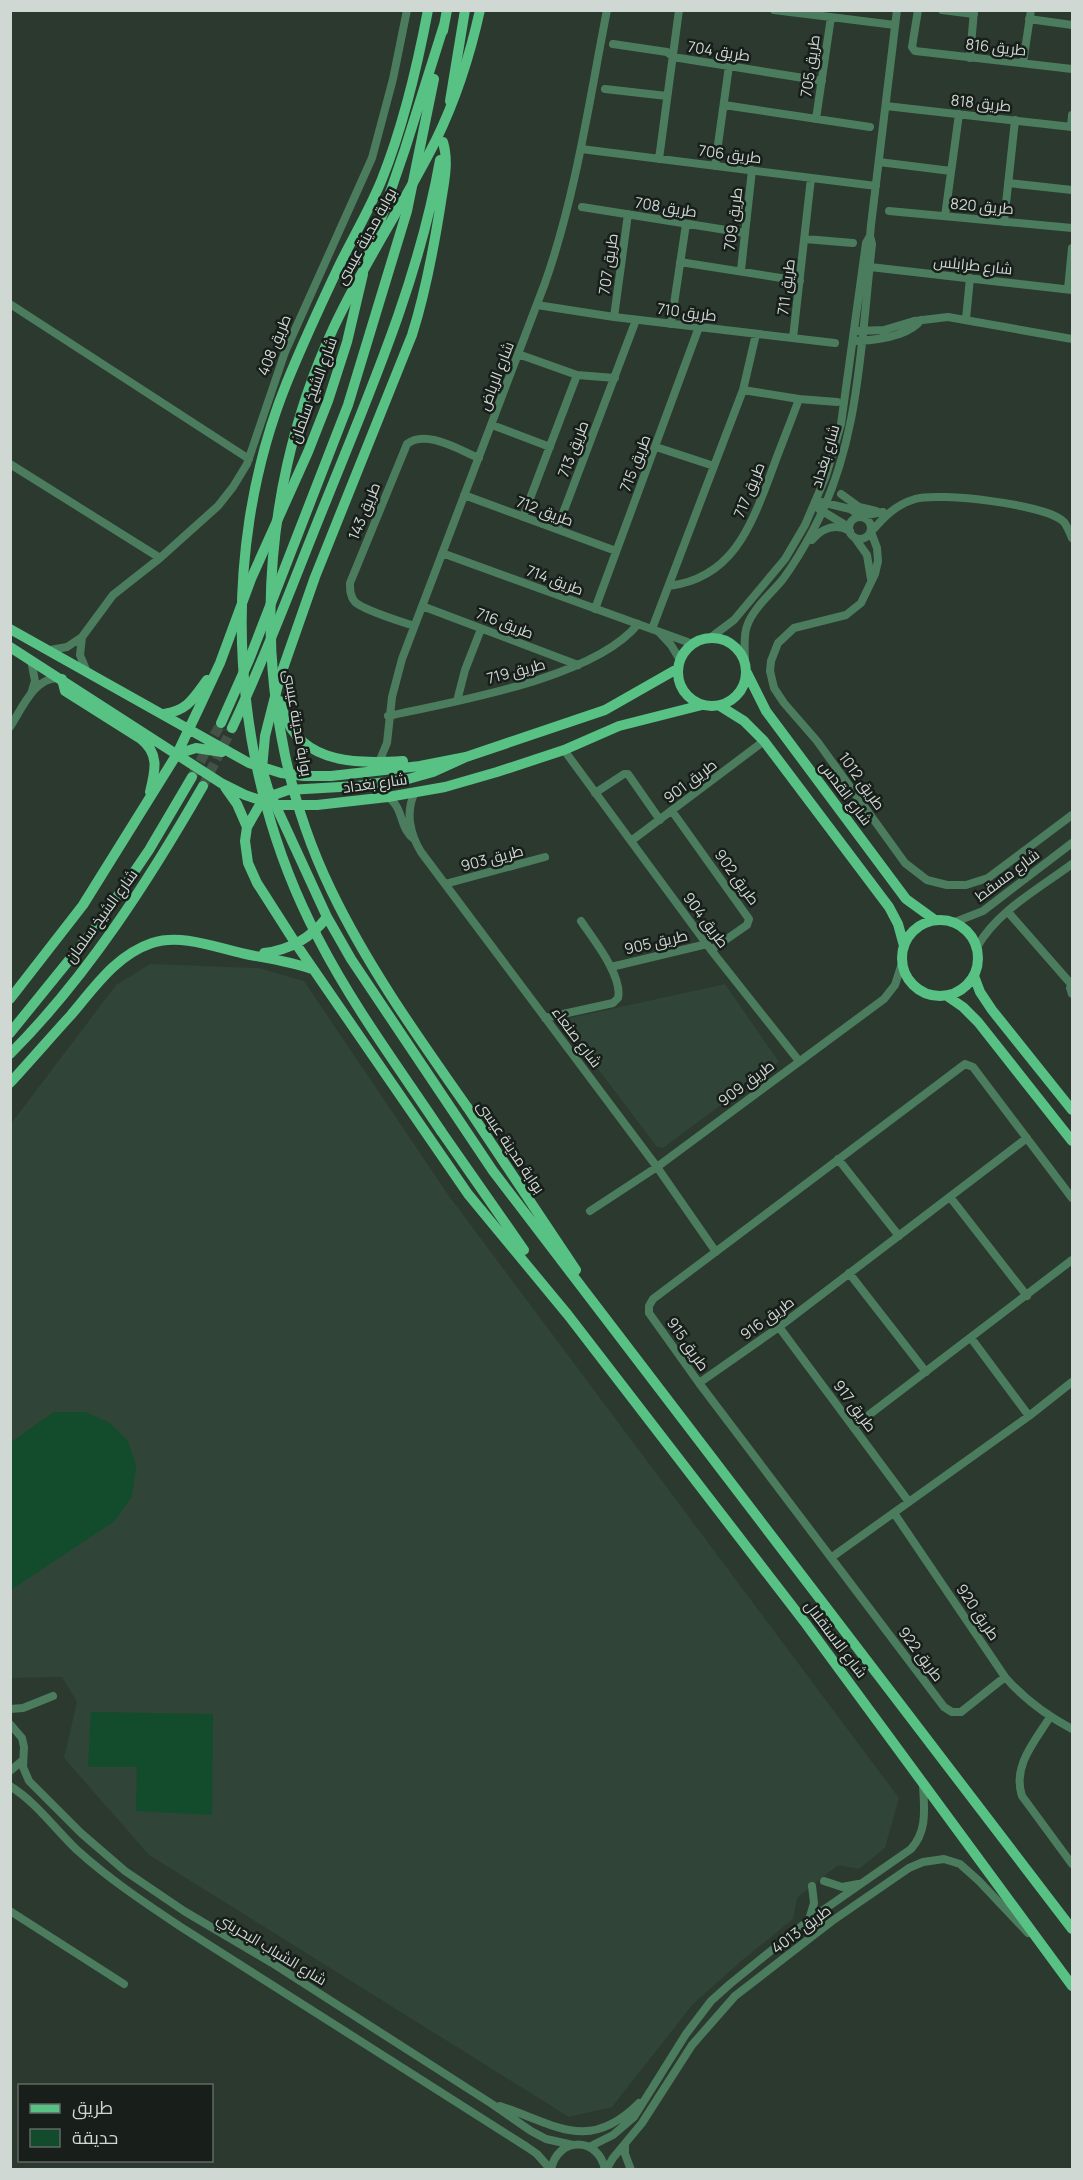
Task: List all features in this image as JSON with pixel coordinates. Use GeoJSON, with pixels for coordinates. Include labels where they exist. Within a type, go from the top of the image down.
{"type":"FeatureCollection","features":[{"type":"Feature","properties":{"kind":"main road","name":"بوابة مدينة عيسى"},"geometry":{"type":"LineString","coordinates":[[428,10],[414,82],[398,138],[380,183],[286,384],[252,496],[246,543],[242,610],[243,660],[252,748],[271,822],[316,936],[343,983],[441,1131],[568,1315]]}},
{"type":"Feature","properties":{"kind":"main road","name":"شارع الشيخ سلمان"},"geometry":{"type":"LineString","coordinates":[[221,723],[249,660],[352,394],[407,212],[447,10]]}},
{"type":"Feature","properties":{"kind":"main road"},"geometry":{"type":"LineString","coordinates":[[232,728],[260,666],[395,326],[427,223],[465,10]]}},
{"type":"Feature","properties":{"kind":"main road","name":"بوابة مدينة عيسى"},"geometry":{"type":"LineString","coordinates":[[480,10],[465,68],[437,137],[355,285],[320,357],[308,393],[282,486],[271,574],[270,616],[274,688],[296,795],[310,839],[330,888],[406,1020],[631,1352]]}},
{"type":"Feature","properties":{"kind":"main road","name":"شارع الشيخ سلمان"},"geometry":{"type":"LineString","coordinates":[[10,999],[83,905],[182,748],[220,663],[251,579],[308,452],[337,375],[365,269],[444,25]]}},
{"type":"Feature","properties":{"kind":"main road"},"geometry":{"type":"LineString","coordinates":[[443,142],[446,159],[444,182],[431,263],[418,314],[315,577],[280,677],[265,735],[262,769],[270,801],[290,836],[327,916],[368,986],[493,1171],[631,1352]]}},
{"type":"Feature","properties":{"kind":"main road","name":"شارع بغداد"},"geometry":{"type":"LineString","coordinates":[[10,629],[242,759],[262,769],[304,776],[331,776],[420,766],[466,757],[605,710],[679,665]]}},
{"type":"Feature","properties":{"kind":"main road"},"geometry":{"type":"LineString","coordinates":[[720,706],[736,697],[746,682],[746,667],[741,654],[728,642],[710,638],[693,644],[679,665],[679,681],[683,692],[691,700],[702,705],[720,706],[747,723],[764,741],[889,907],[898,924],[904,946]]}},
{"type":"Feature","properties":{"kind":"main road"},"geometry":{"type":"LineString","coordinates":[[10,648],[182,748],[210,749],[242,759]]}},
{"type":"Feature","properties":{"kind":"main road"},"geometry":{"type":"LineString","coordinates":[[164,714],[178,711],[188,705],[220,663]]}},
{"type":"Feature","properties":{"kind":"main road","name":"شارع القدس"},"geometry":{"type":"LineString","coordinates":[[746,667],[766,711],[906,899],[935,920]]}},
{"type":"Feature","properties":{"kind":"main road"},"geometry":{"type":"LineString","coordinates":[[280,677],[279,695],[291,728],[305,744],[328,757],[379,762],[466,757]]}},
{"type":"Feature","properties":{"kind":"main road"},"geometry":{"type":"LineString","coordinates":[[61,679],[65,690],[150,748],[156,766],[147,804]]}},
{"type":"Feature","properties":{"kind":"main road","name":"شارع بغداد"},"geometry":{"type":"LineString","coordinates":[[182,748],[195,765],[221,783],[245,795],[270,801],[317,805],[445,787],[564,750],[619,726],[702,705]]}},
{"type":"Feature","properties":{"kind":"main road"},"geometry":{"type":"LineString","coordinates":[[247,827],[270,801],[288,790],[357,786],[408,779],[433,772],[466,757]]}},
{"type":"Feature","properties":{"kind":"main road","name":"شارع الشيخ سلمان"},"geometry":{"type":"LineString","coordinates":[[10,1033],[100,922],[149,850],[192,777]]}},
{"type":"Feature","properties":{"kind":"main road"},"geometry":{"type":"LineString","coordinates":[[221,783],[237,804],[247,827],[245,841],[248,862],[257,883],[296,944],[468,1194],[568,1315]]}},
{"type":"Feature","properties":{"kind":"main road","name":"شارع الشيخ سلمان"},"geometry":{"type":"LineString","coordinates":[[10,1054],[70,985],[110,932],[160,859],[203,786]]}},
{"type":"Feature","properties":{"kind":"main road"},"geometry":{"type":"LineString","coordinates":[[290,836],[304,815],[317,805]]}},
{"type":"Feature","properties":{"kind":"main road"},"geometry":{"type":"LineString","coordinates":[[252,955],[272,952],[296,944],[313,932],[327,916]]}},
{"type":"Feature","properties":{"kind":"main road"},"geometry":{"type":"LineString","coordinates":[[935,920],[955,922],[969,932],[977,947],[978,962],[974,976],[958,992],[947,996],[927,994],[910,982],[902,963],[907,938],[919,926],[935,920]]}},
{"type":"Feature","properties":{"kind":"main road"},"geometry":{"type":"LineString","coordinates":[[10,1083],[112,967],[133,952],[153,943],[196,942],[283,960],[313,969]]}},
{"type":"Feature","properties":{"kind":"main road"},"geometry":{"type":"LineString","coordinates":[[974,976],[980,992],[992,1010],[1072,1110]]}},
{"type":"Feature","properties":{"kind":"main road"},"geometry":{"type":"LineString","coordinates":[[947,996],[963,1007],[978,1023],[1072,1141]]}},
{"type":"Feature","properties":{"kind":"main road","name":"شارع الاستقلال"},"geometry":{"type":"LineString","coordinates":[[568,1315],[806,1624],[1072,1986]]}},
{"type":"Feature","properties":{"kind":"main road","name":"شارع الاستقلال"},"geometry":{"type":"LineString","coordinates":[[631,1352],[1072,1929]]}},
{"type":"Feature","properties":{"kind":"street","name":"طريق 408"},"geometry":{"type":"LineString","coordinates":[[50,650],[67,647],[82,637],[113,595],[218,506],[233,487],[249,459],[271,390],[292,335],[372,158],[393,79],[406,10]]}},
{"type":"Feature","properties":{"kind":"street","name":"شارع الرياض"},"geometry":{"type":"LineString","coordinates":[[379,762],[387,743],[388,716],[396,678],[559,242],[581,149],[607,10]]}},
{"type":"Feature","properties":{"kind":"street"},"geometry":{"type":"LineString","coordinates":[[658,159],[679,10]]}},
{"type":"Feature","properties":{"kind":"street"},"geometry":{"type":"LineString","coordinates":[[774,10],[895,25]]}},
{"type":"Feature","properties":{"kind":"street","name":"شارع بغداد"},"geometry":{"type":"LineString","coordinates":[[710,638],[734,620],[773,576],[795,542],[815,503],[838,438],[870,267],[872,244],[870,236],[897,10]]}},
{"type":"Feature","properties":{"kind":"street","name":"طريق 816"},"geometry":{"type":"LineString","coordinates":[[918,10],[912,46],[917,52],[1072,69]]}},
{"type":"Feature","properties":{"kind":"street"},"geometry":{"type":"LineString","coordinates":[[942,10],[974,12],[970,58]]}},
{"type":"Feature","properties":{"kind":"street"},"geometry":{"type":"LineString","coordinates":[[1023,63],[1030,15]]}},
{"type":"Feature","properties":{"kind":"street","name":"طريق 816"},"geometry":{"type":"LineString","coordinates":[[1030,15],[1072,25]]}},
{"type":"Feature","properties":{"kind":"street","name":"طريق 705"},"geometry":{"type":"LineString","coordinates":[[816,119],[831,17]]}},
{"type":"Feature","properties":{"kind":"street","name":"طريق 704"},"geometry":{"type":"LineString","coordinates":[[614,44],[668,52],[673,57],[822,81]]}},
{"type":"Feature","properties":{"kind":"street"},"geometry":{"type":"LineString","coordinates":[[715,166],[729,66]]}},
{"type":"Feature","properties":{"kind":"street"},"geometry":{"type":"LineString","coordinates":[[605,89],[667,96]]}},
{"type":"Feature","properties":{"kind":"street"},"geometry":{"type":"LineString","coordinates":[[724,105],[870,127]]}},
{"type":"Feature","properties":{"kind":"street","name":"طريق 818"},"geometry":{"type":"LineString","coordinates":[[886,106],[1072,127]]}},
{"type":"Feature","properties":{"kind":"street"},"geometry":{"type":"LineString","coordinates":[[945,216],[959,114]]}},
{"type":"Feature","properties":{"kind":"street"},"geometry":{"type":"LineString","coordinates":[[1072,115],[1072,127]]}},
{"type":"Feature","properties":{"kind":"street"},"geometry":{"type":"LineString","coordinates":[[1004,222],[1015,120]]}},
{"type":"Feature","properties":{"kind":"street","name":"طريق 706"},"geometry":{"type":"LineString","coordinates":[[581,149],[876,186]]}},
{"type":"Feature","properties":{"kind":"street"},"geometry":{"type":"LineString","coordinates":[[879,162],[951,171]]}},
{"type":"Feature","properties":{"kind":"street","name":"طريق 709"},"geometry":{"type":"LineString","coordinates":[[741,270],[752,170]]}},
{"type":"Feature","properties":{"kind":"street","name":"طريق 711"},"geometry":{"type":"LineString","coordinates":[[793,338],[811,178]]}},
{"type":"Feature","properties":{"kind":"street","name":"طريق 820"},"geometry":{"type":"LineString","coordinates":[[1008,183],[1072,190]]}},
{"type":"Feature","properties":{"kind":"street","name":"طريق 708"},"geometry":{"type":"LineString","coordinates":[[582,207],[745,233]]}},
{"type":"Feature","properties":{"kind":"street","name":"طريق 820"},"geometry":{"type":"LineString","coordinates":[[889,211],[1072,228]]}},
{"type":"Feature","properties":{"kind":"street","name":"طريق 707"},"geometry":{"type":"LineString","coordinates":[[614,317],[628,214]]}},
{"type":"Feature","properties":{"kind":"street"},"geometry":{"type":"LineString","coordinates":[[671,324],[686,224]]}},
{"type":"Feature","properties":{"kind":"street","name":"شارع بغداد"},"geometry":{"type":"LineString","coordinates":[[746,667],[747,626],[795,562],[822,512],[836,479],[850,426],[866,243],[870,236]]}},
{"type":"Feature","properties":{"kind":"street"},"geometry":{"type":"LineString","coordinates":[[805,239],[853,243]]}},
{"type":"Feature","properties":{"kind":"street"},"geometry":{"type":"LineString","coordinates":[[1070,290],[1072,248]]}},
{"type":"Feature","properties":{"kind":"street"},"geometry":{"type":"LineString","coordinates":[[680,262],[800,280]]}},
{"type":"Feature","properties":{"kind":"street","name":"شارع طرابلس"},"geometry":{"type":"LineString","coordinates":[[870,267],[1070,290]]}},
{"type":"Feature","properties":{"kind":"street"},"geometry":{"type":"LineString","coordinates":[[966,319],[970,278]]}},
{"type":"Feature","properties":{"kind":"street"},"geometry":{"type":"LineString","coordinates":[[10,304],[249,459]]}},
{"type":"Feature","properties":{"kind":"street","name":"طريق 710"},"geometry":{"type":"LineString","coordinates":[[537,305],[636,320],[835,343]]}},
{"type":"Feature","properties":{"kind":"street"},"geometry":{"type":"LineString","coordinates":[[857,336],[914,321],[940,317],[966,319],[1072,339]]}},
{"type":"Feature","properties":{"kind":"street","name":"طريق 713"},"geometry":{"type":"LineString","coordinates":[[557,530],[636,320]]}},
{"type":"Feature","properties":{"kind":"street","name":"طريق 715"},"geometry":{"type":"LineString","coordinates":[[595,609],[699,327]]}},
{"type":"Feature","properties":{"kind":"street"},"geometry":{"type":"LineString","coordinates":[[679,665],[671,645],[656,631],[669,586],[742,390],[756,334]]}},
{"type":"Feature","properties":{"kind":"street"},"geometry":{"type":"LineString","coordinates":[[518,354],[578,375],[615,378]]}},
{"type":"Feature","properties":{"kind":"street","name":"طريق 713"},"geometry":{"type":"LineString","coordinates":[[523,517],[578,375]]}},
{"type":"Feature","properties":{"kind":"street"},"geometry":{"type":"LineString","coordinates":[[742,390],[837,402]]}},
{"type":"Feature","properties":{"kind":"street","name":"طريق 717"},"geometry":{"type":"LineString","coordinates":[[669,586],[698,579],[719,566],[752,523],[799,399]]}},
{"type":"Feature","properties":{"kind":"street"},"geometry":{"type":"LineString","coordinates":[[492,425],[550,447]]}},
{"type":"Feature","properties":{"kind":"street","name":"طريق 143"},"geometry":{"type":"LineString","coordinates":[[414,627],[355,602],[350,593],[350,583],[407,444],[414,439],[426,437],[479,458]]}},
{"type":"Feature","properties":{"kind":"street"},"geometry":{"type":"LineString","coordinates":[[656,447],[714,465]]}},
{"type":"Feature","properties":{"kind":"street"},"geometry":{"type":"LineString","coordinates":[[10,464],[159,558]]}},
{"type":"Feature","properties":{"kind":"street"},"geometry":{"type":"LineString","coordinates":[[836,479],[849,509]]}},
{"type":"Feature","properties":{"kind":"street"},"geometry":{"type":"LineString","coordinates":[[842,494],[859,507],[887,511]]}},
{"type":"Feature","properties":{"kind":"street","name":"طريق 712"},"geometry":{"type":"LineString","coordinates":[[464,495],[616,551]]}},
{"type":"Feature","properties":{"kind":"street"},"geometry":{"type":"LineString","coordinates":[[851,532],[854,518],[887,511],[914,499],[939,496],[1037,508],[1064,522],[1072,538]]}},
{"type":"Feature","properties":{"kind":"street"},"geometry":{"type":"LineString","coordinates":[[815,503],[826,502],[849,509],[870,521],[878,561],[871,585]]}},
{"type":"Feature","properties":{"kind":"street"},"geometry":{"type":"LineString","coordinates":[[815,503],[822,512],[851,532],[867,555],[871,585]]}},
{"type":"Feature","properties":{"kind":"street"},"geometry":{"type":"LineString","coordinates":[[795,562],[821,531],[836,526],[866,538],[887,511]]}},
{"type":"Feature","properties":{"kind":"street","name":"طريق 714"},"geometry":{"type":"LineString","coordinates":[[442,553],[693,644]]}},
{"type":"Feature","properties":{"kind":"street","name":"طريق 1012"},"geometry":{"type":"LineString","coordinates":[[871,585],[861,603],[846,615],[794,628],[786,634],[774,652],[770,671],[774,688],[784,703],[817,741],[905,864],[927,880],[947,885],[966,885],[988,878],[1072,815]]}},
{"type":"Feature","properties":{"kind":"street","name":"طريق 716"},"geometry":{"type":"LineString","coordinates":[[422,606],[578,665]]}},
{"type":"Feature","properties":{"kind":"street","name":"طريق 719"},"geometry":{"type":"LineString","coordinates":[[388,716],[457,701],[551,676],[578,665],[622,641],[638,624]]}},
{"type":"Feature","properties":{"kind":"street"},"geometry":{"type":"LineString","coordinates":[[457,701],[465,670],[481,629]]}},
{"type":"Feature","properties":{"kind":"street"},"geometry":{"type":"LineString","coordinates":[[82,637],[80,655],[87,672]]}},
{"type":"Feature","properties":{"kind":"street"},"geometry":{"type":"LineString","coordinates":[[30,659],[35,681],[31,695]]}},
{"type":"Feature","properties":{"kind":"street"},"geometry":{"type":"LineString","coordinates":[[10,727],[31,695],[46,680],[61,679]]}},
{"type":"Feature","properties":{"kind":"street","name":"طريق 901"},"geometry":{"type":"LineString","coordinates":[[631,841],[764,741]]}},
{"type":"Feature","properties":{"kind":"street","name":"شارع الرياض"},"geometry":{"type":"LineString","coordinates":[[387,743],[395,761]]}},
{"type":"Feature","properties":{"kind":"street","name":"طريق 904"},"geometry":{"type":"LineString","coordinates":[[564,750],[709,947],[799,1061]]}},
{"type":"Feature","properties":{"kind":"street"},"geometry":{"type":"LineString","coordinates":[[595,793],[624,774],[628,774],[660,820]]}},
{"type":"Feature","properties":{"kind":"street","name":"شارع صنعاء"},"geometry":{"type":"LineString","coordinates":[[415,792],[410,812],[415,840]]}},
{"type":"Feature","properties":{"kind":"street","name":"شارع صنعاء"},"geometry":{"type":"LineString","coordinates":[[388,796],[399,808],[405,830],[415,840],[445,884],[657,1167],[716,1252]]}},
{"type":"Feature","properties":{"kind":"street","name":"طريق 902"},"geometry":{"type":"LineString","coordinates":[[672,811],[749,919],[747,925],[709,947]]}},
{"type":"Feature","properties":{"kind":"street","name":"شارع مسقط"},"geometry":{"type":"LineString","coordinates":[[955,922],[983,911],[1072,843]]}},
{"type":"Feature","properties":{"kind":"street","name":"طريق 903"},"geometry":{"type":"LineString","coordinates":[[445,884],[545,857]]}},
{"type":"Feature","properties":{"kind":"street","name":"شارع مسقط"},"geometry":{"type":"LineString","coordinates":[[977,947],[988,931],[1008,912],[1072,864]]}},
{"type":"Feature","properties":{"kind":"street"},"geometry":{"type":"LineString","coordinates":[[1008,912],[1072,983],[1070,990],[1072,994]]}},
{"type":"Feature","properties":{"kind":"street","name":"طريق 905"},"geometry":{"type":"LineString","coordinates":[[545,1018],[616,1000],[619,991],[611,967],[581,921]]}},
{"type":"Feature","properties":{"kind":"street","name":"طريق 905"},"geometry":{"type":"LineString","coordinates":[[611,967],[709,947]]}},
{"type":"Feature","properties":{"kind":"street","name":"طريق 909"},"geometry":{"type":"LineString","coordinates":[[590,1211],[657,1167],[887,996],[895,985],[902,963]]}},
{"type":"Feature","properties":{"kind":"street","name":"طريق 915"},"geometry":{"type":"LineString","coordinates":[[832,1557],[699,1383],[649,1313],[649,1306],[653,1299],[965,1064],[973,1067],[1072,1198]]}},
{"type":"Feature","properties":{"kind":"street","name":"طريق 916"},"geometry":{"type":"LineString","coordinates":[[699,1383],[778,1327],[1027,1138]]}},
{"type":"Feature","properties":{"kind":"street"},"geometry":{"type":"LineString","coordinates":[[838,1159],[899,1236]]}},
{"type":"Feature","properties":{"kind":"street"},"geometry":{"type":"LineString","coordinates":[[950,1197],[1027,1296]]}},
{"type":"Feature","properties":{"kind":"street"},"geometry":{"type":"LineString","coordinates":[[854,1427],[1072,1260]]}},
{"type":"Feature","properties":{"kind":"street"},"geometry":{"type":"LineString","coordinates":[[849,1273],[926,1372]]}},
{"type":"Feature","properties":{"kind":"street","name":"طريق 917"},"geometry":{"type":"LineString","coordinates":[[778,1327],[909,1502]]}},
{"type":"Feature","properties":{"kind":"street"},"geometry":{"type":"LineString","coordinates":[[971,1338],[1029,1416]]}},
{"type":"Feature","properties":{"kind":"street"},"geometry":{"type":"LineString","coordinates":[[832,1557],[1029,1416],[1072,1382]]}},
{"type":"Feature","properties":{"kind":"street","name":"طريق 920"},"geometry":{"type":"LineString","coordinates":[[894,1513],[1005,1677],[1019,1693],[1050,1717],[1072,1729]]}},
{"type":"Feature","properties":{"kind":"street","name":"طريق 922"},"geometry":{"type":"LineString","coordinates":[[832,1557],[948,1711],[961,1712],[1005,1677]]}},
{"type":"Feature","properties":{"kind":"street"},"geometry":{"type":"LineString","coordinates":[[10,1709],[23,1708],[53,1696]]}},
{"type":"Feature","properties":{"kind":"street"},"geometry":{"type":"LineString","coordinates":[[1050,1717],[1023,1760],[1019,1781],[1022,1796],[1070,1853],[1072,1864]]}},
{"type":"Feature","properties":{"kind":"street","name":"شارع الشباب البحريني"},"geometry":{"type":"LineString","coordinates":[[10,1724],[22,1738],[25,1773],[36,1788],[81,1833],[125,1871],[184,1911],[272,1963],[539,2135],[589,2147]]}},
{"type":"Feature","properties":{"kind":"street"},"geometry":{"type":"LineString","coordinates":[[10,1771],[23,1760]]}},
{"type":"Feature","properties":{"kind":"street","name":"طريق 4013"},"geometry":{"type":"LineString","coordinates":[[589,2147],[613,2136],[634,2117],[686,2034],[711,2001],[748,1968],[809,1920],[833,1907],[861,1883],[916,1843],[924,1825],[923,1784]]}},
{"type":"Feature","properties":{"kind":"street","name":"شارع الشباب البحريني"},"geometry":{"type":"LineString","coordinates":[[10,1786],[87,1858],[128,1891],[532,2150],[551,2169]]}},
{"type":"Feature","properties":{"kind":"street","name":"طريق 4013"},"geometry":{"type":"LineString","coordinates":[[606,2169],[642,2123],[692,2045],[735,1996],[832,1921],[909,1868],[923,1862],[944,1859],[971,1872],[1053,1959]]}},
{"type":"Feature","properties":{"kind":"street"},"geometry":{"type":"LineString","coordinates":[[824,1881],[842,1887],[861,1883]]}},
{"type":"Feature","properties":{"kind":"street"},"geometry":{"type":"LineString","coordinates":[[809,1920],[814,1903],[812,1886]]}},
{"type":"Feature","properties":{"kind":"street"},"geometry":{"type":"LineString","coordinates":[[832,1921],[833,1907],[846,1912]]}},
{"type":"Feature","properties":{"kind":"street"},"geometry":{"type":"LineString","coordinates":[[10,1911],[124,1984]]}},
{"type":"Feature","properties":{"kind":"street"},"geometry":{"type":"LineString","coordinates":[[492,2104],[556,2128],[582,2132],[601,2128],[619,2120],[650,2092]]}},
{"type":"Feature","properties":{"kind":"street"},"geometry":{"type":"LineString","coordinates":[[625,2143],[625,2154],[631,2169]]}},
{"type":"Feature","properties":{"kind":"street"},"geometry":{"type":"LineString","coordinates":[[551,2169],[560,2151],[573,2145]]}},
{"type":"Feature","properties":{"kind":"street"},"geometry":{"type":"LineString","coordinates":[[589,2147],[600,2156],[606,2169]]}},
{"type":"Feature","properties":{"kind":"shaded area"},"geometry":{"type":"Polygon","coordinates":[[[150,964],[259,968],[304,981],[449,1196],[899,1798],[885,1848],[859,1869],[838,1865],[797,1898],[793,1919],[693,2004],[612,2107],[569,2117],[149,1855],[64,1758],[77,1702],[62,1677],[11,1678],[10,1125],[116,985],[150,964]]]}},
{"type":"Feature","properties":{"kind":"shaded area"},"geometry":{"type":"Polygon","coordinates":[[[725,984],[779,1062],[663,1148],[657,1147],[561,1020],[725,984]]]}},
{"type":"Feature","properties":{"kind":"green space"},"geometry":{"type":"Polygon","coordinates":[[[54,1412],[86,1412],[110,1423],[128,1441],[136,1466],[132,1496],[115,1521],[11,1590],[11,1442],[54,1412]]]}},
{"type":"Feature","properties":{"kind":"green space"},"geometry":{"type":"Polygon","coordinates":[[[91,1712],[213,1714],[212,1815],[136,1811],[137,1767],[88,1767],[91,1712]]]}},
{"type":"Feature","properties":{"kind":"tunnel"},"geometry":{"type":"LineString","coordinates":[[193,775],[221,723]]}},
{"type":"Feature","properties":{"kind":"tunnel"},"geometry":{"type":"LineString","coordinates":[[203,786],[232,728]]}}]}
